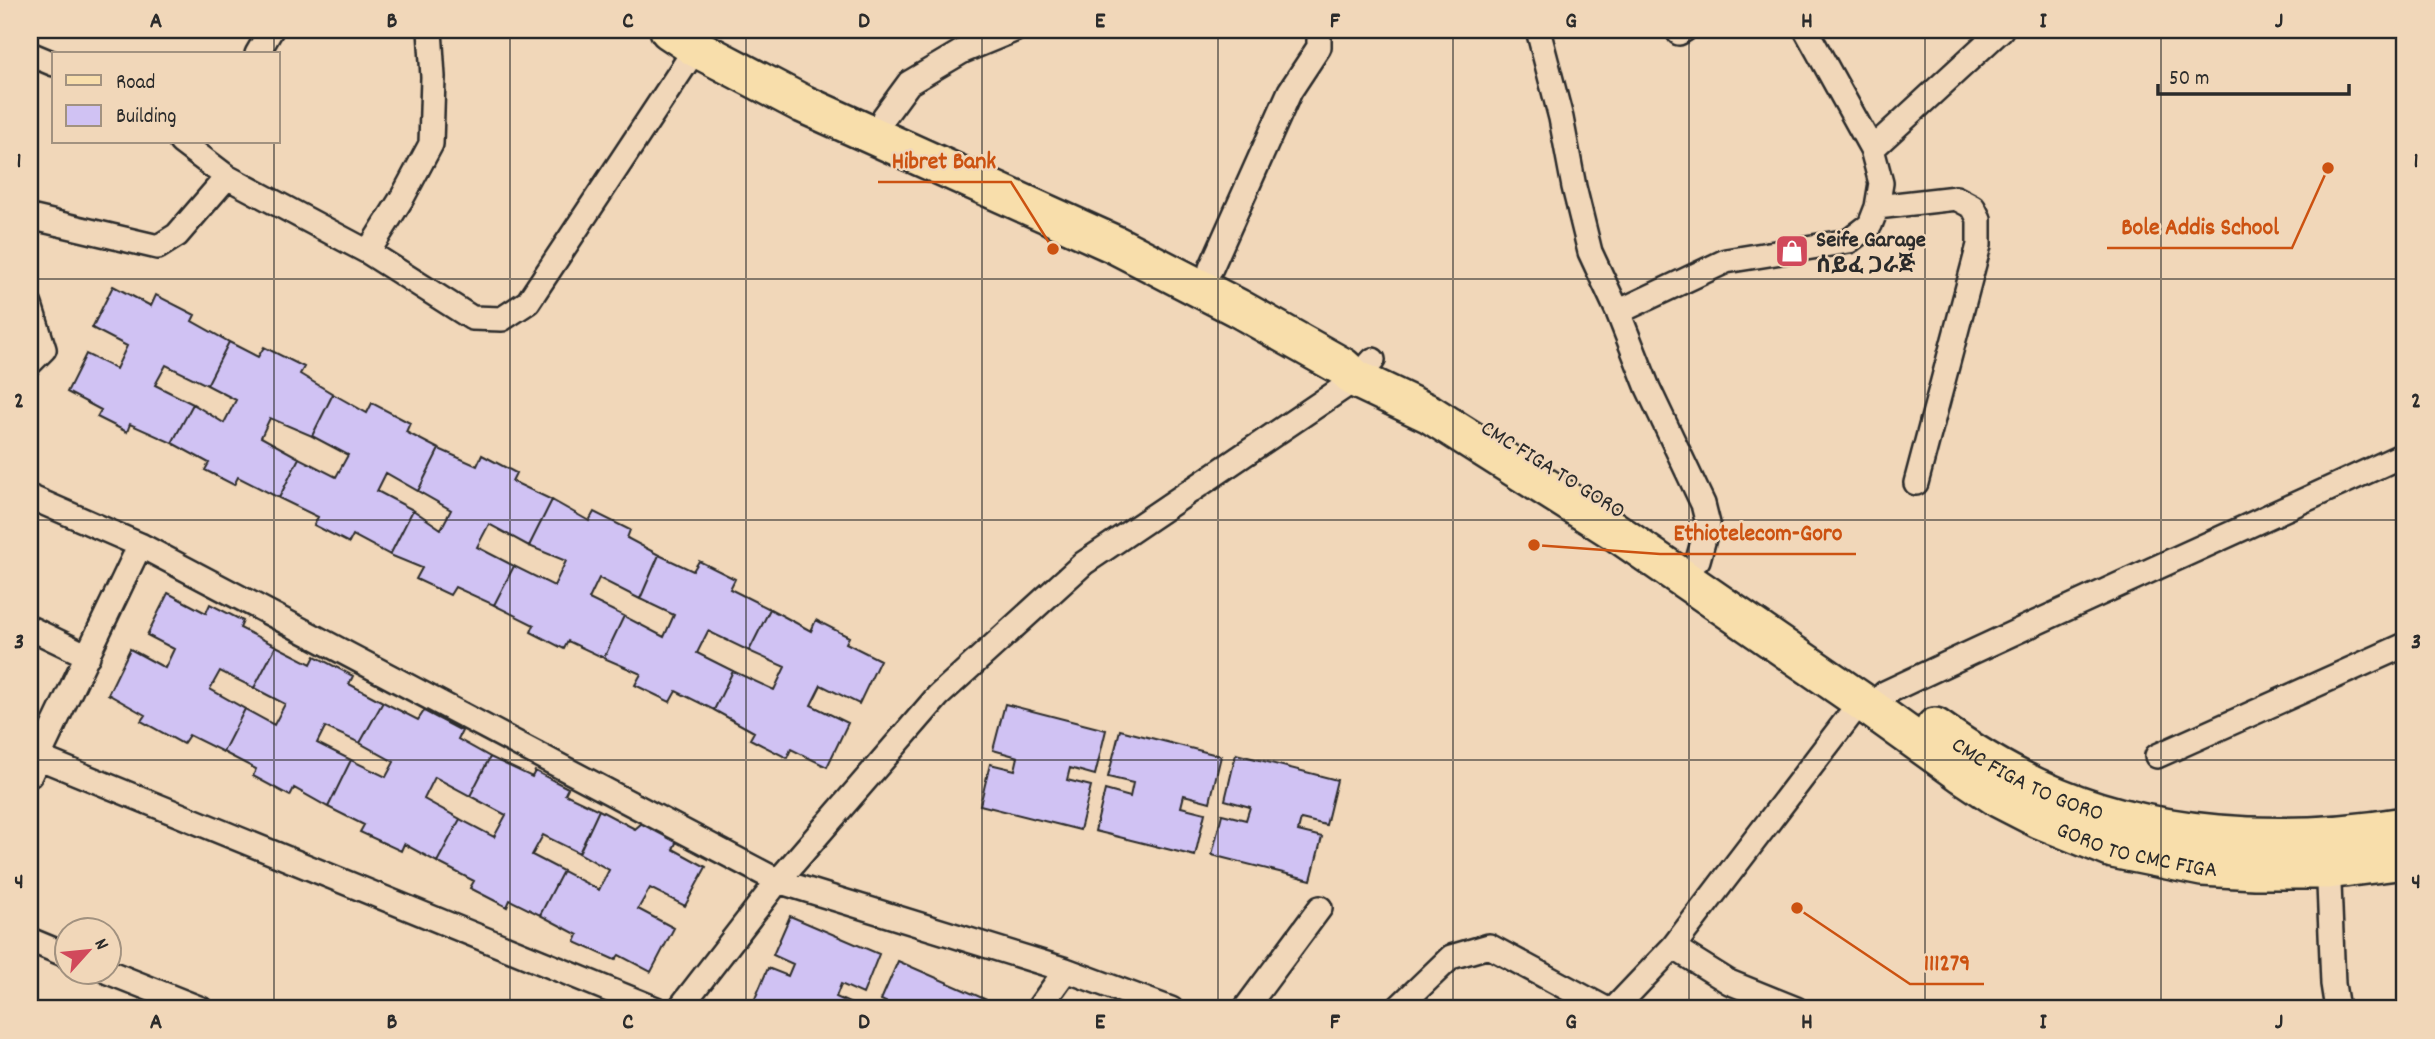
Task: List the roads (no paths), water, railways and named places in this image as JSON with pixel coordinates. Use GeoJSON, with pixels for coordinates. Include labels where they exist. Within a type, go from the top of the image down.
{"type":"FeatureCollection","features":[{"type":"Feature","properties":{"kind":"main road","name":"CMC FIGA TO GORO"},"geometry":{"type":"LineString","coordinates":[[691,36],[761,61],[979,157],[1211,268],[1364,369],[1425,388],[1698,560],[1880,708],[1940,731],[2024,780],[2074,802],[2158,825],[2263,836],[2328,853],[2405,826]]}},
{"type":"Feature","properties":{"kind":"main road"},"geometry":{"type":"LineString","coordinates":[[691,36],[803,104],[1116,245],[1343,366],[1364,369],[1880,708]]}},
{"type":"Feature","properties":{"kind":"main road"},"geometry":{"type":"LineString","coordinates":[[2328,853],[2405,860]]}},
{"type":"Feature","properties":{"kind":"street"},"geometry":{"type":"LineString","coordinates":[[258,52],[271,30]]}},
{"type":"Feature","properties":{"kind":"street"},"geometry":{"type":"LineString","coordinates":[[368,252],[402,198],[431,144],[433,77],[430,30]]}},
{"type":"Feature","properties":{"kind":"street"},"geometry":{"type":"LineString","coordinates":[[884,117],[909,82],[964,51],[1014,30]]}},
{"type":"Feature","properties":{"kind":"street"},"geometry":{"type":"LineString","coordinates":[[1211,268],[1290,92],[1319,47],[1319,30]]}},
{"type":"Feature","properties":{"kind":"street"},"geometry":{"type":"LineString","coordinates":[[1538,30],[1562,118],[1574,187],[1590,252],[1618,312],[1648,388],[1703,505],[1708,524],[1698,560]]}},
{"type":"Feature","properties":{"kind":"street"},"geometry":{"type":"LineString","coordinates":[[1618,312],[1726,261],[1849,241],[1870,225],[1881,183],[1872,149],[1806,30]]}},
{"type":"Feature","properties":{"kind":"street"},"geometry":{"type":"LineString","coordinates":[[1872,149],[2001,30]]}},
{"type":"Feature","properties":{"kind":"street"},"geometry":{"type":"LineString","coordinates":[[204,149],[227,177],[368,252],[472,317],[502,319],[528,302],[691,36]]}},
{"type":"Feature","properties":{"kind":"street"},"geometry":{"type":"LineString","coordinates":[[30,54],[52,63]]}},
{"type":"Feature","properties":{"kind":"street"},"geometry":{"type":"LineString","coordinates":[[30,217],[158,247],[177,235],[227,177]]}},
{"type":"Feature","properties":{"kind":"street"},"geometry":{"type":"LineString","coordinates":[[1877,206],[1956,198],[1973,207],[1979,219],[1979,245],[1916,483]]}},
{"type":"Feature","properties":{"kind":"street"},"geometry":{"type":"LineString","coordinates":[[30,305],[44,349],[30,363]]}},
{"type":"Feature","properties":{"kind":"street"},"geometry":{"type":"LineString","coordinates":[[679,1009],[778,881],[938,696],[1084,563],[1364,369]]}},
{"type":"Feature","properties":{"kind":"street"},"geometry":{"type":"LineString","coordinates":[[1614,1009],[1673,947],[1880,708],[2071,605],[2205,547],[2405,454]]}},
{"type":"Feature","properties":{"kind":"street"},"geometry":{"type":"LineString","coordinates":[[30,497],[140,545],[778,881],[1066,971],[1171,1009]]}},
{"type":"Feature","properties":{"kind":"street"},"geometry":{"type":"LineString","coordinates":[[140,545],[35,767],[656,1009]]}},
{"type":"Feature","properties":{"kind":"street"},"geometry":{"type":"LineString","coordinates":[[30,628],[88,656]]}},
{"type":"Feature","properties":{"kind":"street"},"geometry":{"type":"LineString","coordinates":[[2157,756],[2405,645]]}},
{"type":"Feature","properties":{"kind":"street"},"geometry":{"type":"LineString","coordinates":[[2328,853],[2333,984],[2337,1009]]}},
{"type":"Feature","properties":{"kind":"street"},"geometry":{"type":"LineString","coordinates":[[1245,1009],[1320,908]]}},
{"type":"Feature","properties":{"kind":"street"},"geometry":{"type":"LineString","coordinates":[[30,940],[52,949]]}},
{"type":"Feature","properties":{"kind":"street"},"geometry":{"type":"LineString","coordinates":[[1397,1009],[1451,957],[1489,946],[1606,1009]]}},
{"type":"Feature","properties":{"kind":"street"},"geometry":{"type":"LineString","coordinates":[[1673,947],[1729,982],[1796,1009]]}},
{"type":"Feature","properties":{"kind":"street"},"geometry":{"type":"LineString","coordinates":[[1038,1009],[1066,971]]}},
{"type":"Feature","properties":{"kind":"street"},"geometry":{"type":"LineString","coordinates":[[122,978],[201,1009]]}},
{"type":"Feature","properties":{"kind":"place","name":"Bole Addis School"},"geometry":{"type":"Point","coordinates":[2328,168]}},
{"type":"Feature","properties":{"kind":"place","name":"Hibret Bank"},"geometry":{"type":"Point","coordinates":[1053,249]}},
{"type":"Feature","properties":{"kind":"place","name":"Seife Garage ሰይፈ ጋራጅ"},"geometry":{"type":"Point","coordinates":[1792,251]}},
{"type":"Feature","properties":{"kind":"place","name":"Ethiotelecom-Goro"},"geometry":{"type":"Point","coordinates":[1534,545]}},
{"type":"Feature","properties":{"kind":"place","name":"111279"},"geometry":{"type":"Point","coordinates":[1797,908]}}]}
